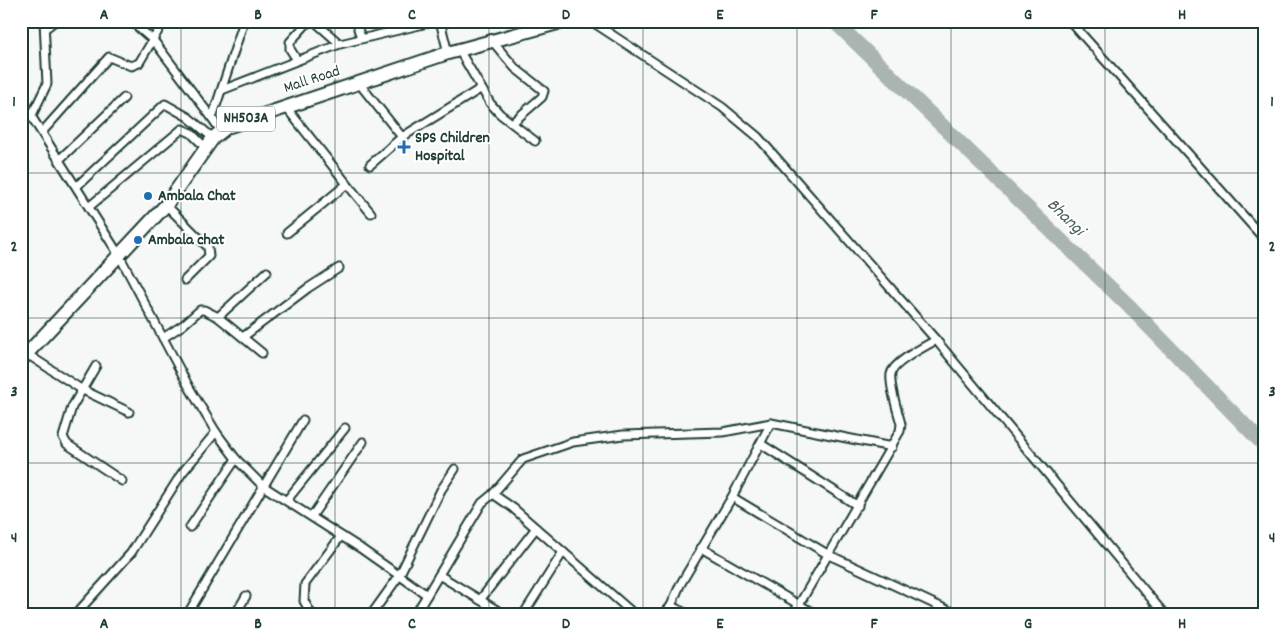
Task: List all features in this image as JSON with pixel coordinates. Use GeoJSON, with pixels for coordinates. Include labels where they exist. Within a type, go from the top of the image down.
{"type":"FeatureCollection","features":[{"type":"Feature","properties":{"kind":"highway","name":"Mall Road"},"geometry":{"type":"LineString","coordinates":[[23,354],[166,205],[213,139],[237,122],[453,52],[564,21]]}},
{"type":"Feature","properties":{"kind":"street"},"geometry":{"type":"LineString","coordinates":[[32,115],[47,84],[47,64],[44,48],[45,25],[55,21]]}},
{"type":"Feature","properties":{"kind":"street"},"geometry":{"type":"LineString","coordinates":[[131,21],[154,41],[212,118]]}},
{"type":"Feature","properties":{"kind":"street"},"geometry":{"type":"LineString","coordinates":[[43,131],[106,59],[112,57],[122,64],[135,66],[154,41],[164,21]]}},
{"type":"Feature","properties":{"kind":"street"},"geometry":{"type":"LineString","coordinates":[[213,139],[212,118],[244,21]]}},
{"type":"Feature","properties":{"kind":"street"},"geometry":{"type":"LineString","coordinates":[[297,60],[290,49],[290,42],[309,21]]}},
{"type":"Feature","properties":{"kind":"street"},"geometry":{"type":"LineString","coordinates":[[314,21],[340,44]]}},
{"type":"Feature","properties":{"kind":"street"},"geometry":{"type":"LineString","coordinates":[[360,21],[358,29],[361,37]]}},
{"type":"Feature","properties":{"kind":"street"},"geometry":{"type":"LineString","coordinates":[[222,90],[361,37],[436,21]]}},
{"type":"Feature","properties":{"kind":"street"},"geometry":{"type":"LineString","coordinates":[[440,21],[453,52],[490,103],[512,124],[535,141]]}},
{"type":"Feature","properties":{"kind":"street"},"geometry":{"type":"LineString","coordinates":[[591,21],[722,107],[758,137],[936,340],[1165,615]]}},
{"type":"Feature","properties":{"kind":"street"},"geometry":{"type":"LineString","coordinates":[[1070,21],[1265,240]]}},
{"type":"Feature","properties":{"kind":"street"},"geometry":{"type":"LineString","coordinates":[[494,42],[514,68],[544,91],[542,97],[512,124]]}},
{"type":"Feature","properties":{"kind":"street"},"geometry":{"type":"LineString","coordinates":[[358,82],[402,137]]}},
{"type":"Feature","properties":{"kind":"street"},"geometry":{"type":"LineString","coordinates":[[370,165],[402,137],[480,89]]}},
{"type":"Feature","properties":{"kind":"street"},"geometry":{"type":"LineString","coordinates":[[60,160],[124,98]]}},
{"type":"Feature","properties":{"kind":"street"},"geometry":{"type":"LineString","coordinates":[[21,100],[43,131],[90,206],[216,432],[236,459],[263,486],[312,516],[427,595]]}},
{"type":"Feature","properties":{"kind":"street"},"geometry":{"type":"LineString","coordinates":[[77,186],[165,104],[188,117],[213,139]]}},
{"type":"Feature","properties":{"kind":"street"},"geometry":{"type":"LineString","coordinates":[[284,106],[371,213]]}},
{"type":"Feature","properties":{"kind":"street"},"geometry":{"type":"LineString","coordinates":[[90,206],[182,129],[213,139]]}},
{"type":"Feature","properties":{"kind":"street"},"geometry":{"type":"LineString","coordinates":[[287,233],[347,184]]}},
{"type":"Feature","properties":{"kind":"street"},"geometry":{"type":"LineString","coordinates":[[166,205],[208,248],[209,256],[185,280]]}},
{"type":"Feature","properties":{"kind":"street"},"geometry":{"type":"LineString","coordinates":[[243,337],[308,288],[339,268]]}},
{"type":"Feature","properties":{"kind":"street"},"geometry":{"type":"LineString","coordinates":[[218,317],[267,272]]}},
{"type":"Feature","properties":{"kind":"street"},"geometry":{"type":"LineString","coordinates":[[163,338],[202,310],[218,317],[262,353]]}},
{"type":"Feature","properties":{"kind":"street"},"geometry":{"type":"LineString","coordinates":[[794,615],[798,604],[892,447],[901,424],[891,378],[892,370],[898,364],[936,340]]}},
{"type":"Feature","properties":{"kind":"street"},"geometry":{"type":"LineString","coordinates":[[23,354],[81,389],[129,412]]}},
{"type":"Feature","properties":{"kind":"street"},"geometry":{"type":"LineString","coordinates":[[96,366],[81,389],[64,428],[64,440],[122,481]]}},
{"type":"Feature","properties":{"kind":"street"},"geometry":{"type":"LineString","coordinates":[[186,615],[303,420]]}},
{"type":"Feature","properties":{"kind":"street"},"geometry":{"type":"LineString","coordinates":[[415,615],[482,503],[493,494],[523,460],[573,442],[623,435],[723,432],[771,423],[892,447]]}},
{"type":"Feature","properties":{"kind":"street"},"geometry":{"type":"LineString","coordinates":[[663,615],[671,606],[680,585],[732,497],[771,423]]}},
{"type":"Feature","properties":{"kind":"street"},"geometry":{"type":"LineString","coordinates":[[287,500],[346,428]]}},
{"type":"Feature","properties":{"kind":"street"},"geometry":{"type":"LineString","coordinates":[[75,615],[81,611],[131,553],[182,473],[216,432]]}},
{"type":"Feature","properties":{"kind":"street"},"geometry":{"type":"LineString","coordinates":[[312,516],[363,442]]}},
{"type":"Feature","properties":{"kind":"street"},"geometry":{"type":"LineString","coordinates":[[761,444],[858,506]]}},
{"type":"Feature","properties":{"kind":"street"},"geometry":{"type":"LineString","coordinates":[[190,526],[236,459]]}},
{"type":"Feature","properties":{"kind":"street"},"geometry":{"type":"LineString","coordinates":[[371,615],[399,576],[441,490],[456,469]]}},
{"type":"Feature","properties":{"kind":"street"},"geometry":{"type":"LineString","coordinates":[[493,494],[513,508],[564,552],[626,612],[635,615]]}},
{"type":"Feature","properties":{"kind":"street"},"geometry":{"type":"LineString","coordinates":[[732,497],[829,555],[958,615]]}},
{"type":"Feature","properties":{"kind":"street"},"geometry":{"type":"LineString","coordinates":[[480,600],[536,528]]}},
{"type":"Feature","properties":{"kind":"street"},"geometry":{"type":"LineString","coordinates":[[312,615],[304,601],[305,584],[341,536]]}},
{"type":"Feature","properties":{"kind":"street"},"geometry":{"type":"LineString","coordinates":[[701,548],[817,615]]}},
{"type":"Feature","properties":{"kind":"street"},"geometry":{"type":"LineString","coordinates":[[523,615],[564,552]]}},
{"type":"Feature","properties":{"kind":"street"},"geometry":{"type":"LineString","coordinates":[[439,575],[505,615]]}},
{"type":"Feature","properties":{"kind":"street"},"geometry":{"type":"LineString","coordinates":[[235,615],[246,596]]}},
{"type":"Feature","properties":{"kind":"street"},"geometry":{"type":"LineString","coordinates":[[671,606],[689,615]]}},
{"type":"Feature","properties":{"kind":"waterway","name":"Bhangi"},"geometry":{"type":"LineString","coordinates":[[834,21],[1131,308],[1265,446]]}},
{"type":"Feature","properties":{"kind":"place","name":"SPS Children Hospital"},"geometry":{"type":"Point","coordinates":[404,147]}},
{"type":"Feature","properties":{"kind":"place","name":"Ambala Chat"},"geometry":{"type":"Point","coordinates":[148,196]}},
{"type":"Feature","properties":{"kind":"place","name":"Ambala chat"},"geometry":{"type":"Point","coordinates":[138,240]}}]}
